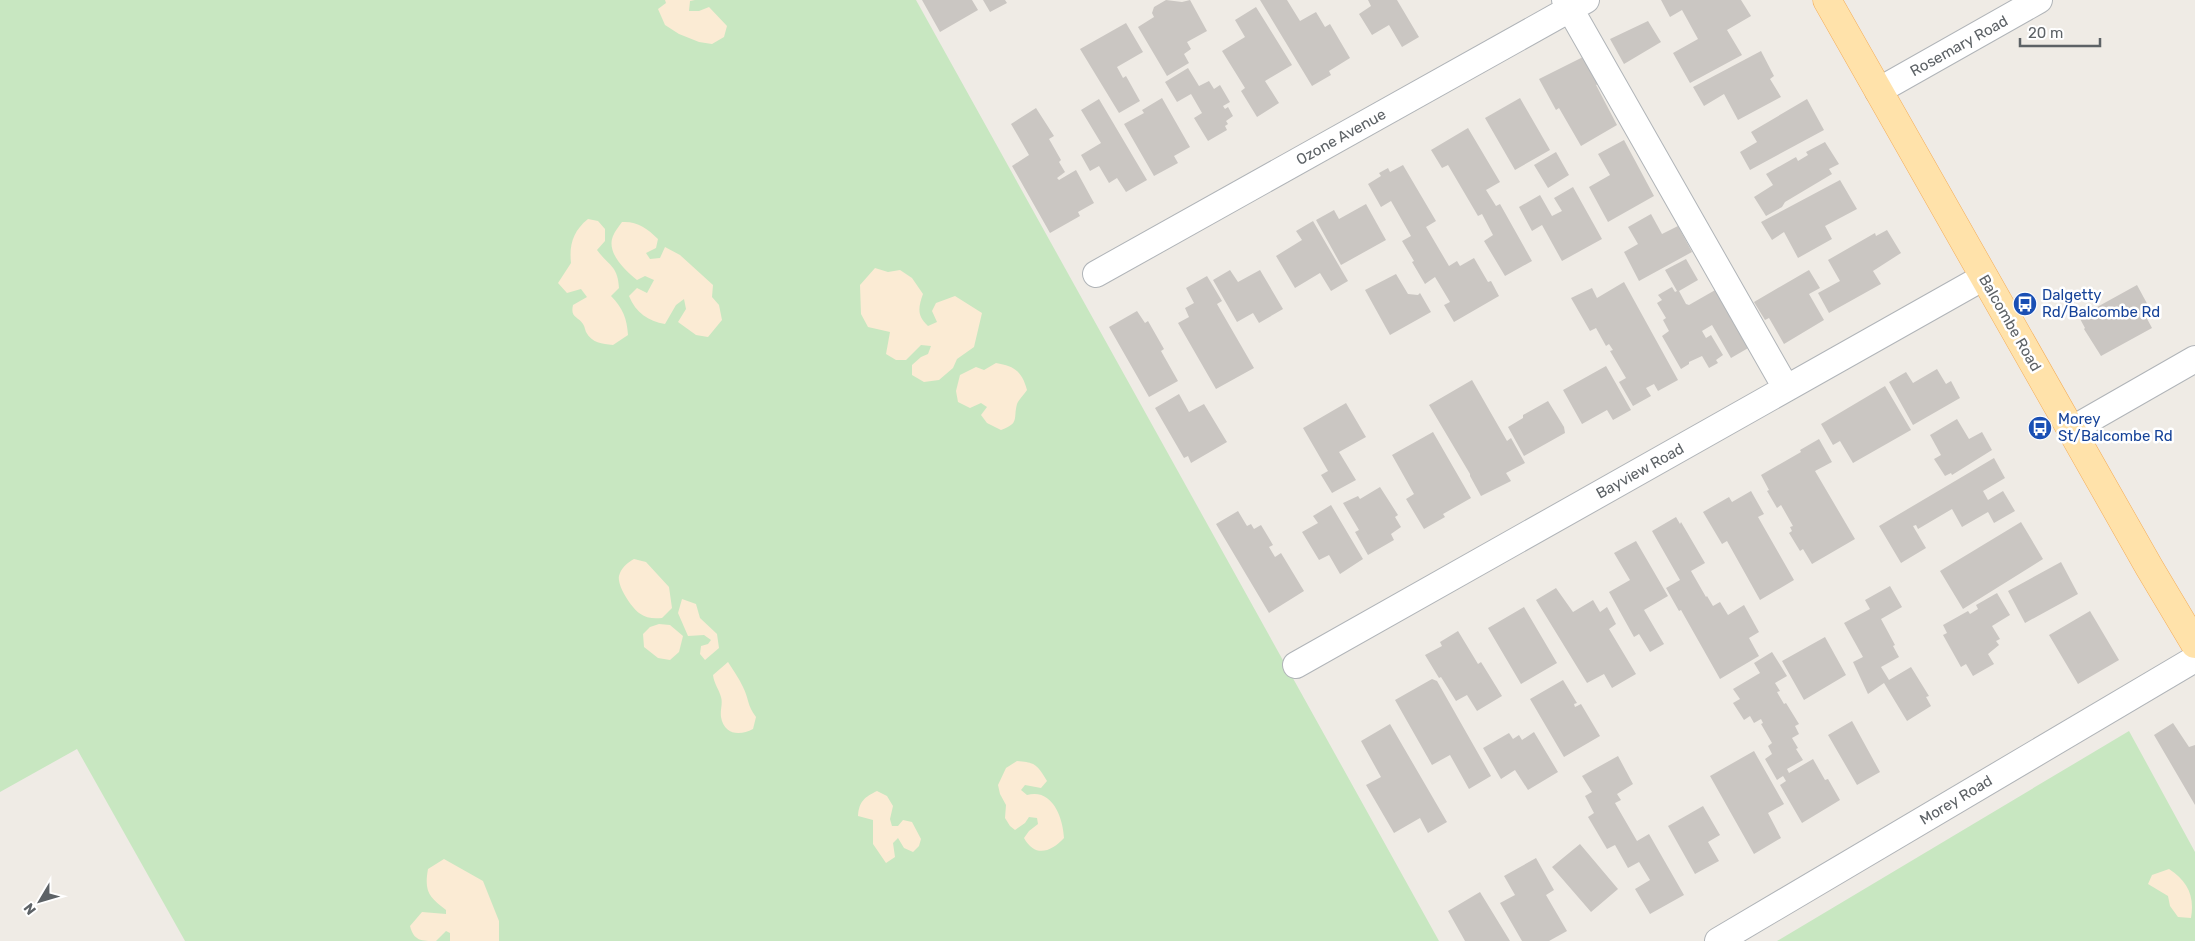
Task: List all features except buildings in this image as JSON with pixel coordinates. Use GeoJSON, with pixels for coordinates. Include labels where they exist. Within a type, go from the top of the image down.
{"type":"FeatureCollection","features":[{"type":"Feature","properties":{"kind":"main road","name":"Balcombe Road"},"geometry":{"type":"LineString","coordinates":[[1827,0],[1984,278],[2195,644]]}},
{"type":"Feature","properties":{"kind":"street","name":"Rosemary Road"},"geometry":{"type":"LineString","coordinates":[[1878,91],[2039,0]]}},
{"type":"Feature","properties":{"kind":"street","name":"Ozone Avenue"},"geometry":{"type":"LineString","coordinates":[[1096,274],[1574,3]]}},
{"type":"Feature","properties":{"kind":"street"},"geometry":{"type":"LineString","coordinates":[[1574,3],[1786,388]]}},
{"type":"Feature","properties":{"kind":"street","name":"Bayview Road"},"geometry":{"type":"LineString","coordinates":[[1296,665],[1984,278]]}},
{"type":"Feature","properties":{"kind":"street"},"geometry":{"type":"LineString","coordinates":[[2071,430],[2195,359]]}},
{"type":"Feature","properties":{"kind":"street","name":"Morey Road"},"geometry":{"type":"LineString","coordinates":[[1718,941],[2195,659]]}},
{"type":"Feature","properties":{"kind":"green space"},"geometry":{"type":"Polygon","coordinates":[[[0,0],[916,0],[1439,941],[185,941],[77,749],[0,792],[0,0]]]}},
{"type":"Feature","properties":{"kind":"green space"},"geometry":{"type":"Polygon","coordinates":[[[2129,731],[2195,852],[2195,941],[1777,941],[2129,731]]]}},
{"type":"Feature","properties":{"kind":"sand"},"geometry":{"type":"Polygon","coordinates":[[[665,0],[695,0],[690,1],[689,11],[699,11],[709,7],[727,26],[724,37],[712,44],[699,42],[679,34],[665,25],[658,9],[666,3],[665,0]]]}},
{"type":"Feature","properties":{"kind":"sand"},"geometry":{"type":"Polygon","coordinates":[[[588,219],[598,221],[605,229],[605,241],[597,250],[617,275],[619,288],[611,296],[619,305],[627,324],[628,335],[613,345],[591,339],[581,321],[574,315],[573,305],[587,297],[581,289],[567,293],[558,283],[571,263],[573,239],[579,228],[588,219]]]}},
{"type":"Feature","properties":{"kind":"sand"},"geometry":{"type":"Polygon","coordinates":[[[622,222],[642,226],[658,239],[656,248],[646,253],[650,259],[660,258],[665,247],[680,255],[713,285],[712,297],[719,305],[722,320],[708,337],[696,335],[678,322],[686,309],[684,299],[676,305],[665,324],[653,321],[635,307],[629,296],[637,288],[647,293],[654,280],[645,276],[637,280],[622,266],[614,255],[612,249],[613,236],[622,222]]]}},
{"type":"Feature","properties":{"kind":"sand"},"geometry":{"type":"Polygon","coordinates":[[[875,268],[888,272],[900,270],[912,278],[923,294],[919,312],[928,326],[937,322],[932,311],[936,303],[955,296],[982,313],[974,347],[957,359],[953,368],[939,380],[924,382],[912,375],[912,365],[928,354],[931,346],[921,345],[906,360],[896,360],[886,354],[890,332],[868,327],[861,314],[860,285],[875,268]]]}},
{"type":"Feature","properties":{"kind":"sand"},"geometry":{"type":"Polygon","coordinates":[[[996,363],[1008,366],[1020,374],[1027,390],[1017,404],[1015,420],[1011,425],[1001,430],[987,423],[981,415],[987,407],[981,403],[970,408],[958,402],[956,391],[960,375],[976,367],[984,370],[996,363]]]}},
{"type":"Feature","properties":{"kind":"sand"},"geometry":{"type":"Polygon","coordinates":[[[634,559],[646,562],[669,587],[672,608],[662,618],[650,618],[639,613],[622,591],[619,580],[620,573],[634,559]]]}},
{"type":"Feature","properties":{"kind":"sand"},"geometry":{"type":"Polygon","coordinates":[[[682,599],[696,604],[700,618],[717,634],[719,648],[705,660],[700,654],[701,646],[708,644],[711,640],[704,635],[688,636],[678,613],[682,599]]]}},
{"type":"Feature","properties":{"kind":"sand"},"geometry":{"type":"Polygon","coordinates":[[[659,624],[670,625],[683,636],[679,652],[670,660],[658,658],[644,647],[643,634],[650,627],[659,624]]]}},
{"type":"Feature","properties":{"kind":"sand"},"geometry":{"type":"Polygon","coordinates":[[[728,662],[745,691],[756,717],[753,729],[743,733],[729,731],[721,717],[722,699],[713,675],[728,662]]]}},
{"type":"Feature","properties":{"kind":"sand"},"geometry":{"type":"Polygon","coordinates":[[[1017,761],[1028,762],[1036,766],[1047,781],[1041,788],[1025,785],[1021,790],[1027,795],[1036,794],[1049,800],[1061,821],[1064,838],[1054,847],[1043,851],[1033,848],[1024,838],[1038,824],[1037,818],[1029,817],[1025,823],[1015,830],[1005,818],[1006,805],[998,785],[1006,768],[1017,761]]]}},
{"type":"Feature","properties":{"kind":"sand"},"geometry":{"type":"Polygon","coordinates":[[[877,791],[887,796],[893,806],[890,819],[892,826],[898,826],[903,820],[912,822],[921,839],[919,846],[913,852],[904,848],[898,838],[893,843],[895,857],[886,863],[873,844],[873,820],[858,816],[863,800],[877,791]]]}},
{"type":"Feature","properties":{"kind":"sand"},"geometry":{"type":"Polygon","coordinates":[[[444,859],[483,881],[499,921],[499,941],[450,941],[450,933],[446,931],[436,941],[422,940],[414,935],[410,926],[422,912],[446,914],[446,910],[435,901],[427,889],[428,869],[444,859]]]}},
{"type":"Feature","properties":{"kind":"sand"},"geometry":{"type":"Polygon","coordinates":[[[2169,869],[2181,878],[2188,889],[2192,902],[2191,918],[2178,917],[2170,906],[2168,896],[2148,884],[2152,875],[2169,869]]]}},
{"type":"Feature","properties":{"kind":"place","name":"Dalgetty Rd/Balcombe Rd"},"geometry":{"type":"Point","coordinates":[2025,304]}},
{"type":"Feature","properties":{"kind":"place","name":"Morey St/Balcombe Rd"},"geometry":{"type":"Point","coordinates":[2040,428]}}]}
